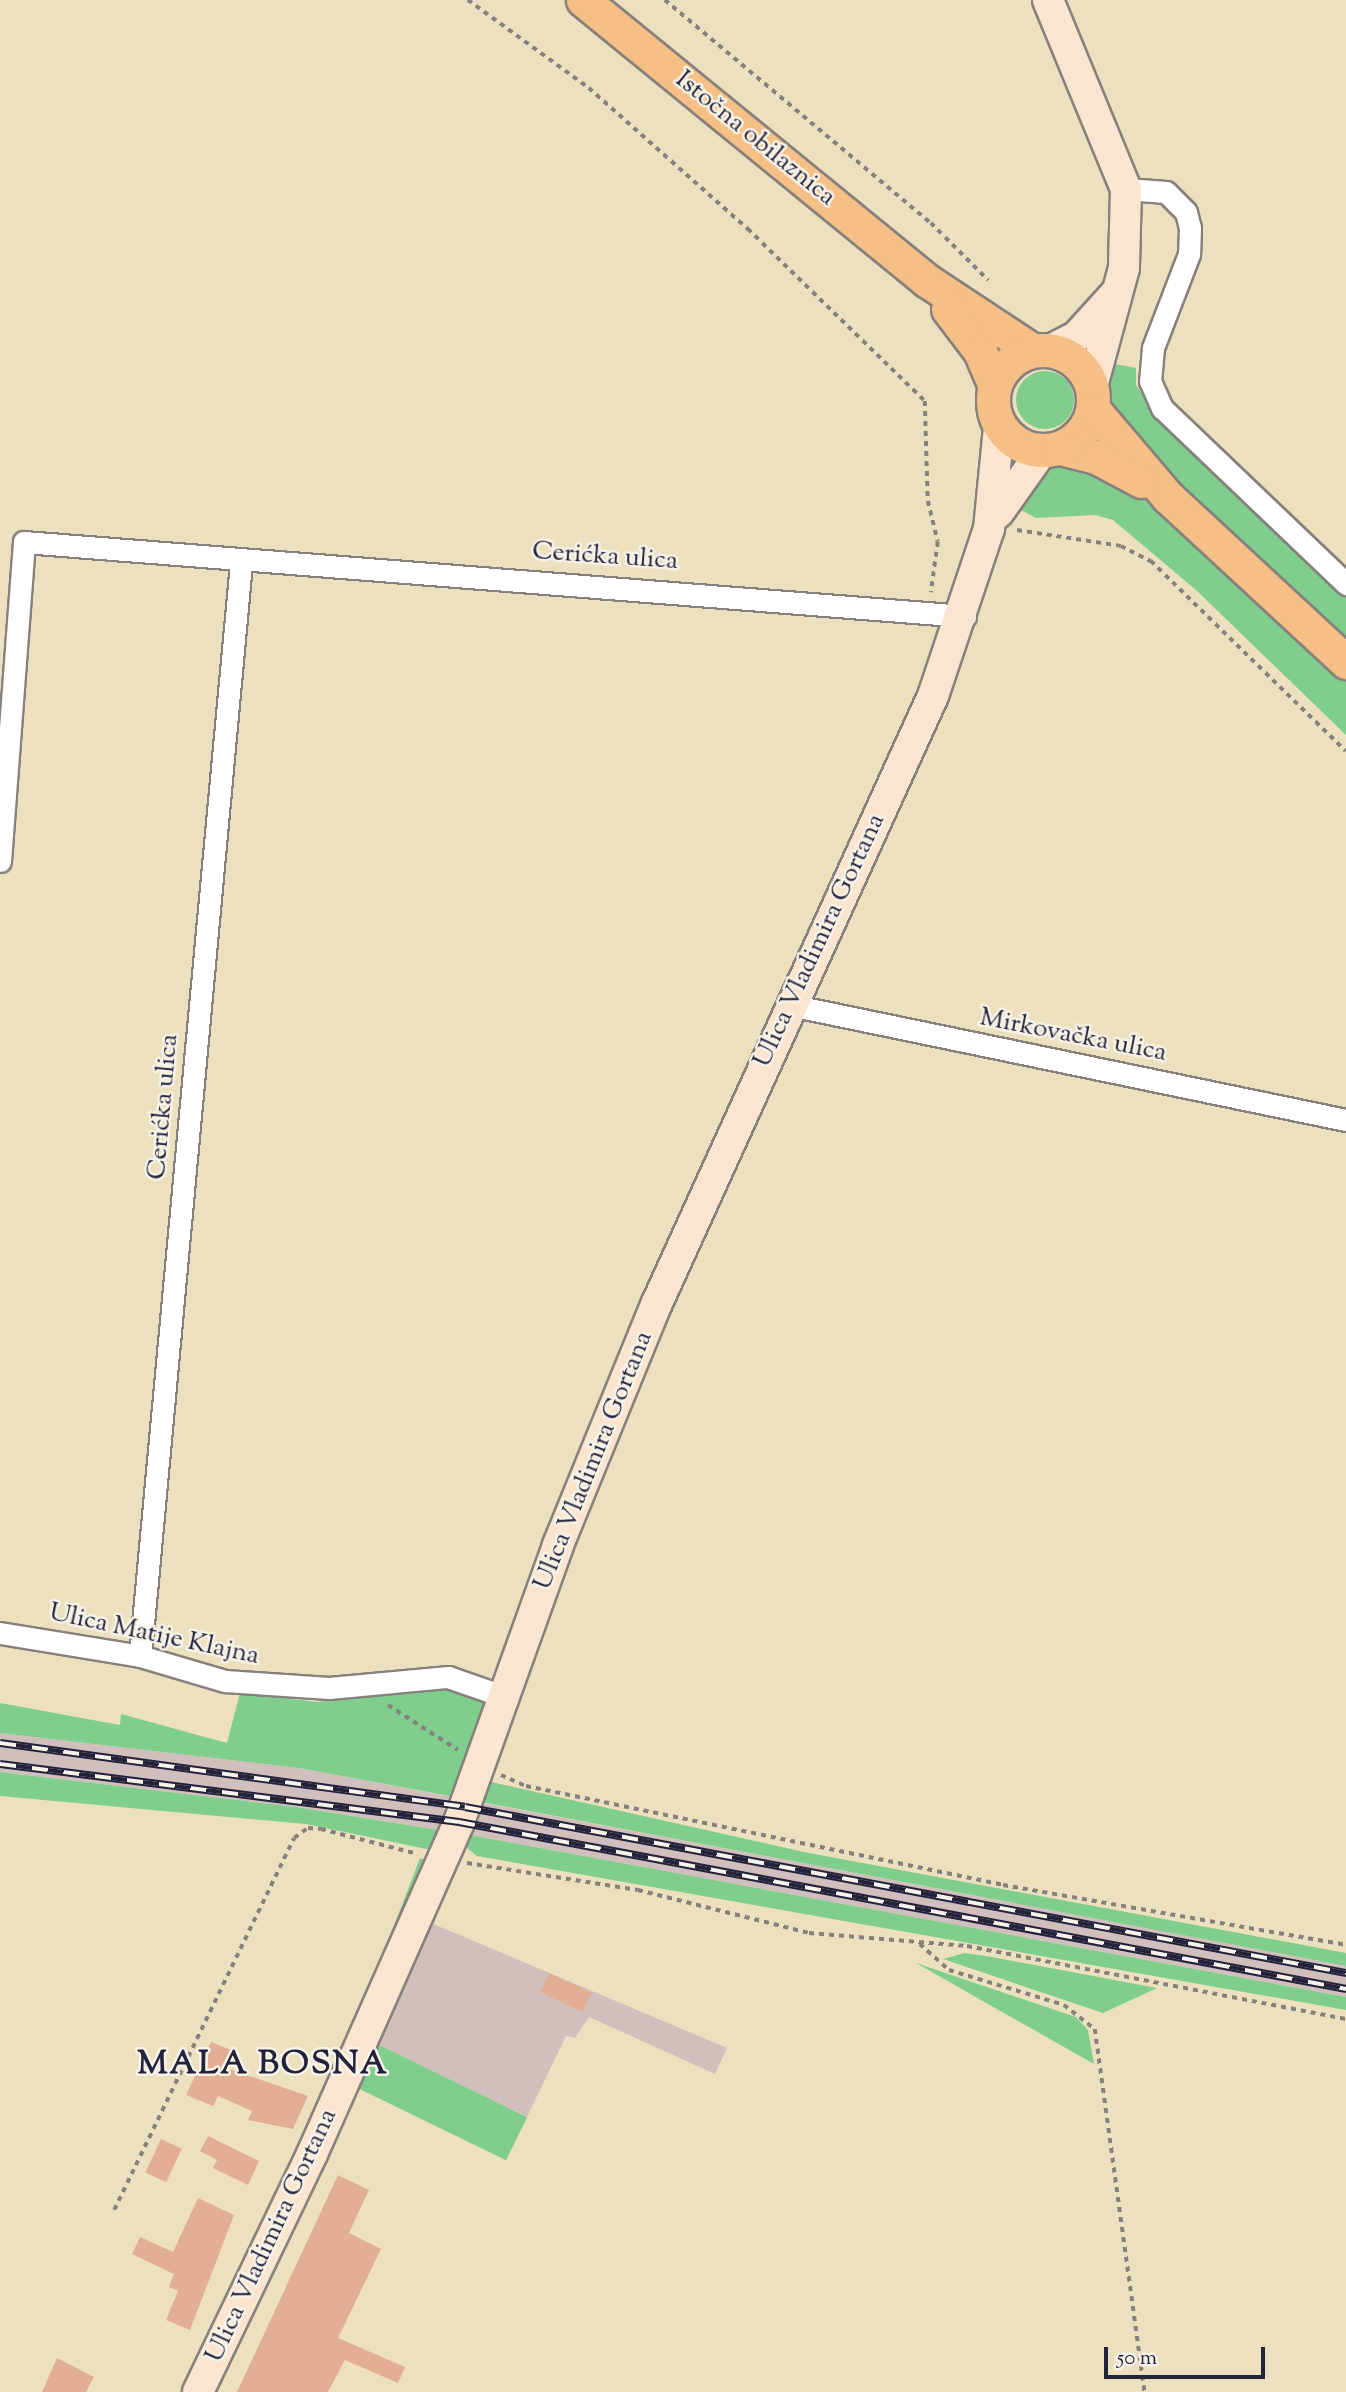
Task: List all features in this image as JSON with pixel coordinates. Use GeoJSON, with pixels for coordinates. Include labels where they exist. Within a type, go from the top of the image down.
{"type":"FeatureCollection","features":[{"type":"Feature","properties":{"kind":"main road","name":"Istočna obilaznica"},"geometry":{"type":"LineString","coordinates":[[583,0],[926,280],[1041,350]]}},
{"type":"Feature","properties":{"kind":"main road"},"geometry":{"type":"LineString","coordinates":[[1048,0],[1126,189],[1129,229],[1120,289],[1087,426],[1051,449]]}},
{"type":"Feature","properties":{"kind":"main road","name":"Istočna obilaznica"},"geometry":{"type":"LineString","coordinates":[[926,280],[980,351],[994,384]]}},
{"type":"Feature","properties":{"kind":"main road"},"geometry":{"type":"LineString","coordinates":[[1120,289],[1076,337],[1009,363],[994,384],[999,427],[1026,448],[1051,449],[1096,457],[1168,497]]}},
{"type":"Feature","properties":{"kind":"main road"},"geometry":{"type":"LineString","coordinates":[[1041,350],[1077,362],[1092,398],[1168,497],[1346,662]]}},
{"type":"Feature","properties":{"kind":"main road","name":"Ulica Vladimira Gortana"},"geometry":{"type":"LineString","coordinates":[[198,2392],[313,2154],[442,1860],[480,1765],[503,1696],[652,1316],[965,616],[989,529],[999,427]]}},
{"type":"Feature","properties":{"kind":"main road","name":"Ulica Vladimira Gortana"},"geometry":{"type":"LineString","coordinates":[[989,529],[1028,462],[1051,449]]}},
{"type":"Feature","properties":{"kind":"street"},"geometry":{"type":"LineString","coordinates":[[1126,189],[1166,192],[1186,212],[1190,228],[1189,254],[1153,348],[1150,381],[1162,408],[1346,584]]}},
{"type":"Feature","properties":{"kind":"street","name":"Cerićka ulica"},"geometry":{"type":"LineString","coordinates":[[0,861],[24,542],[242,563],[929,608],[965,616]]}},
{"type":"Feature","properties":{"kind":"street","name":"Cerićka ulica"},"geometry":{"type":"LineString","coordinates":[[140,1656],[242,563]]}},
{"type":"Feature","properties":{"kind":"street","name":"Mirkovačka ulica"},"geometry":{"type":"LineString","coordinates":[[790,1005],[1346,1120]]}},
{"type":"Feature","properties":{"kind":"street","name":"Ulica Matije Klajna"},"geometry":{"type":"LineString","coordinates":[[0,1633],[140,1656],[225,1681],[357,1685],[448,1678],[503,1696]]}},
{"type":"Feature","properties":{"kind":"path"},"geometry":{"type":"LineString","coordinates":[[468,0],[589,88],[748,229],[925,401],[928,501],[938,542],[929,608]]}},
{"type":"Feature","properties":{"kind":"path"},"geometry":{"type":"LineString","coordinates":[[664,0],[931,223],[988,280]]}},
{"type":"Feature","properties":{"kind":"path"},"geometry":{"type":"LineString","coordinates":[[989,529],[1121,546],[1151,561],[1346,751]]}},
{"type":"Feature","properties":{"kind":"path"},"geometry":{"type":"LineString","coordinates":[[357,1685],[480,1765],[526,1786],[1003,1885],[1346,1945]]}},
{"type":"Feature","properties":{"kind":"path"},"geometry":{"type":"LineString","coordinates":[[114,2210],[294,1838],[308,1828],[442,1860],[638,1890],[809,1933],[967,1946],[1346,2019]]}},
{"type":"Feature","properties":{"kind":"path"},"geometry":{"type":"LineString","coordinates":[[920,1944],[949,1970],[1064,2005],[1095,2029],[1145,2392]]}},
{"type":"Feature","properties":{"kind":"shaded area"},"geometry":{"type":"Polygon","coordinates":[[[0,1733],[299,1768],[1346,1966],[1346,1997],[470,1835],[296,1807],[0,1772],[0,1733]]]}},
{"type":"Feature","properties":{"kind":"shaded area"},"geometry":{"type":"Polygon","coordinates":[[[431,1923],[727,2048],[715,2074],[589,2017],[575,2038],[566,2036],[527,2117],[377,2044],[431,1923]]]}},
{"type":"Feature","properties":{"kind":"green space"},"geometry":{"type":"Polygon","coordinates":[[[1110,363],[1136,368],[1136,385],[1155,415],[1346,597],[1346,638],[1146,460],[1101,399],[1110,363]]]}},
{"type":"Feature","properties":{"kind":"green space"},"geometry":{"type":"Polygon","coordinates":[[[1039,371],[1051,371],[1066,379],[1074,394],[1074,406],[1066,421],[1051,429],[1039,429],[1024,421],[1016,406],[1016,394],[1024,379],[1039,371]]]}},
{"type":"Feature","properties":{"kind":"green space"},"geometry":{"type":"Polygon","coordinates":[[[1062,459],[1130,487],[1262,599],[1346,681],[1346,735],[1196,590],[1113,520],[1095,515],[1036,518],[1017,508],[1049,462],[1062,459]]]}},
{"type":"Feature","properties":{"kind":"green space"},"geometry":{"type":"Polygon","coordinates":[[[424,1688],[468,1692],[489,1705],[460,1798],[299,1768],[0,1733],[0,1703],[120,1725],[121,1714],[227,1743],[240,1693],[318,1702],[424,1688]]]}},
{"type":"Feature","properties":{"kind":"green space"},"geometry":{"type":"Polygon","coordinates":[[[0,1772],[296,1807],[444,1831],[436,1851],[306,1824],[0,1796],[0,1772]]]}},
{"type":"Feature","properties":{"kind":"green space"},"geometry":{"type":"Polygon","coordinates":[[[487,1781],[804,1852],[1346,1953],[1346,1966],[481,1802],[487,1781]]]}},
{"type":"Feature","properties":{"kind":"green space"},"geometry":{"type":"Polygon","coordinates":[[[470,1835],[1346,1997],[1346,2010],[477,1856],[467,1848],[470,1835]]]}},
{"type":"Feature","properties":{"kind":"green space"},"geometry":{"type":"Polygon","coordinates":[[[420,1858],[428,1861],[359,2043],[350,2040],[420,1858]]]}},
{"type":"Feature","properties":{"kind":"green space"},"geometry":{"type":"Polygon","coordinates":[[[965,1953],[1157,1988],[1103,2013],[943,1959],[965,1953]]]}},
{"type":"Feature","properties":{"kind":"green space"},"geometry":{"type":"Polygon","coordinates":[[[916,1963],[1076,2017],[1088,2030],[1094,2064],[916,1963]]]}},
{"type":"Feature","properties":{"kind":"green space"},"geometry":{"type":"Polygon","coordinates":[[[377,2044],[527,2117],[506,2160],[356,2087],[377,2044]]]}},
{"type":"Feature","properties":{"kind":"building"},"geometry":{"type":"Polygon","coordinates":[[[549,1973],[592,1993],[583,2012],[540,1992],[549,1973]]]}},
{"type":"Feature","properties":{"kind":"building"},"geometry":{"type":"Polygon","coordinates":[[[211,2042],[231,2050],[223,2067],[308,2096],[293,2129],[248,2120],[252,2111],[218,2096],[213,2106],[186,2095],[211,2042]]]}},
{"type":"Feature","properties":{"kind":"building"},"geometry":{"type":"Polygon","coordinates":[[[208,2136],[259,2161],[248,2185],[213,2168],[217,2160],[200,2151],[208,2136]]]}},
{"type":"Feature","properties":{"kind":"building"},"geometry":{"type":"Polygon","coordinates":[[[161,2139],[182,2149],[166,2182],[145,2173],[161,2139]]]}},
{"type":"Feature","properties":{"kind":"building"},"geometry":{"type":"Polygon","coordinates":[[[338,2175],[369,2190],[349,2233],[381,2249],[338,2338],[405,2367],[398,2383],[345,2360],[328,2392],[237,2392],[338,2175]]]}},
{"type":"Feature","properties":{"kind":"building"},"geometry":{"type":"Polygon","coordinates":[[[198,2198],[234,2215],[190,2330],[166,2320],[178,2291],[169,2287],[174,2274],[132,2254],[140,2237],[173,2252],[198,2198]]]}},
{"type":"Feature","properties":{"kind":"building"},"geometry":{"type":"Polygon","coordinates":[[[57,2358],[94,2377],[86,2392],[42,2392],[57,2358]]]}},
{"type":"Feature","properties":{"kind":"railway"},"geometry":{"type":"LineString","coordinates":[[0,1743],[465,1807],[1346,1973]]}},
{"type":"Feature","properties":{"kind":"railway"},"geometry":{"type":"LineString","coordinates":[[0,1764],[459,1822],[1346,1989]]}},
{"type":"Feature","properties":{"kind":"district","name":"MALA BOSNA"},"geometry":{"type":"Point","coordinates":[263,2066]}}]}
